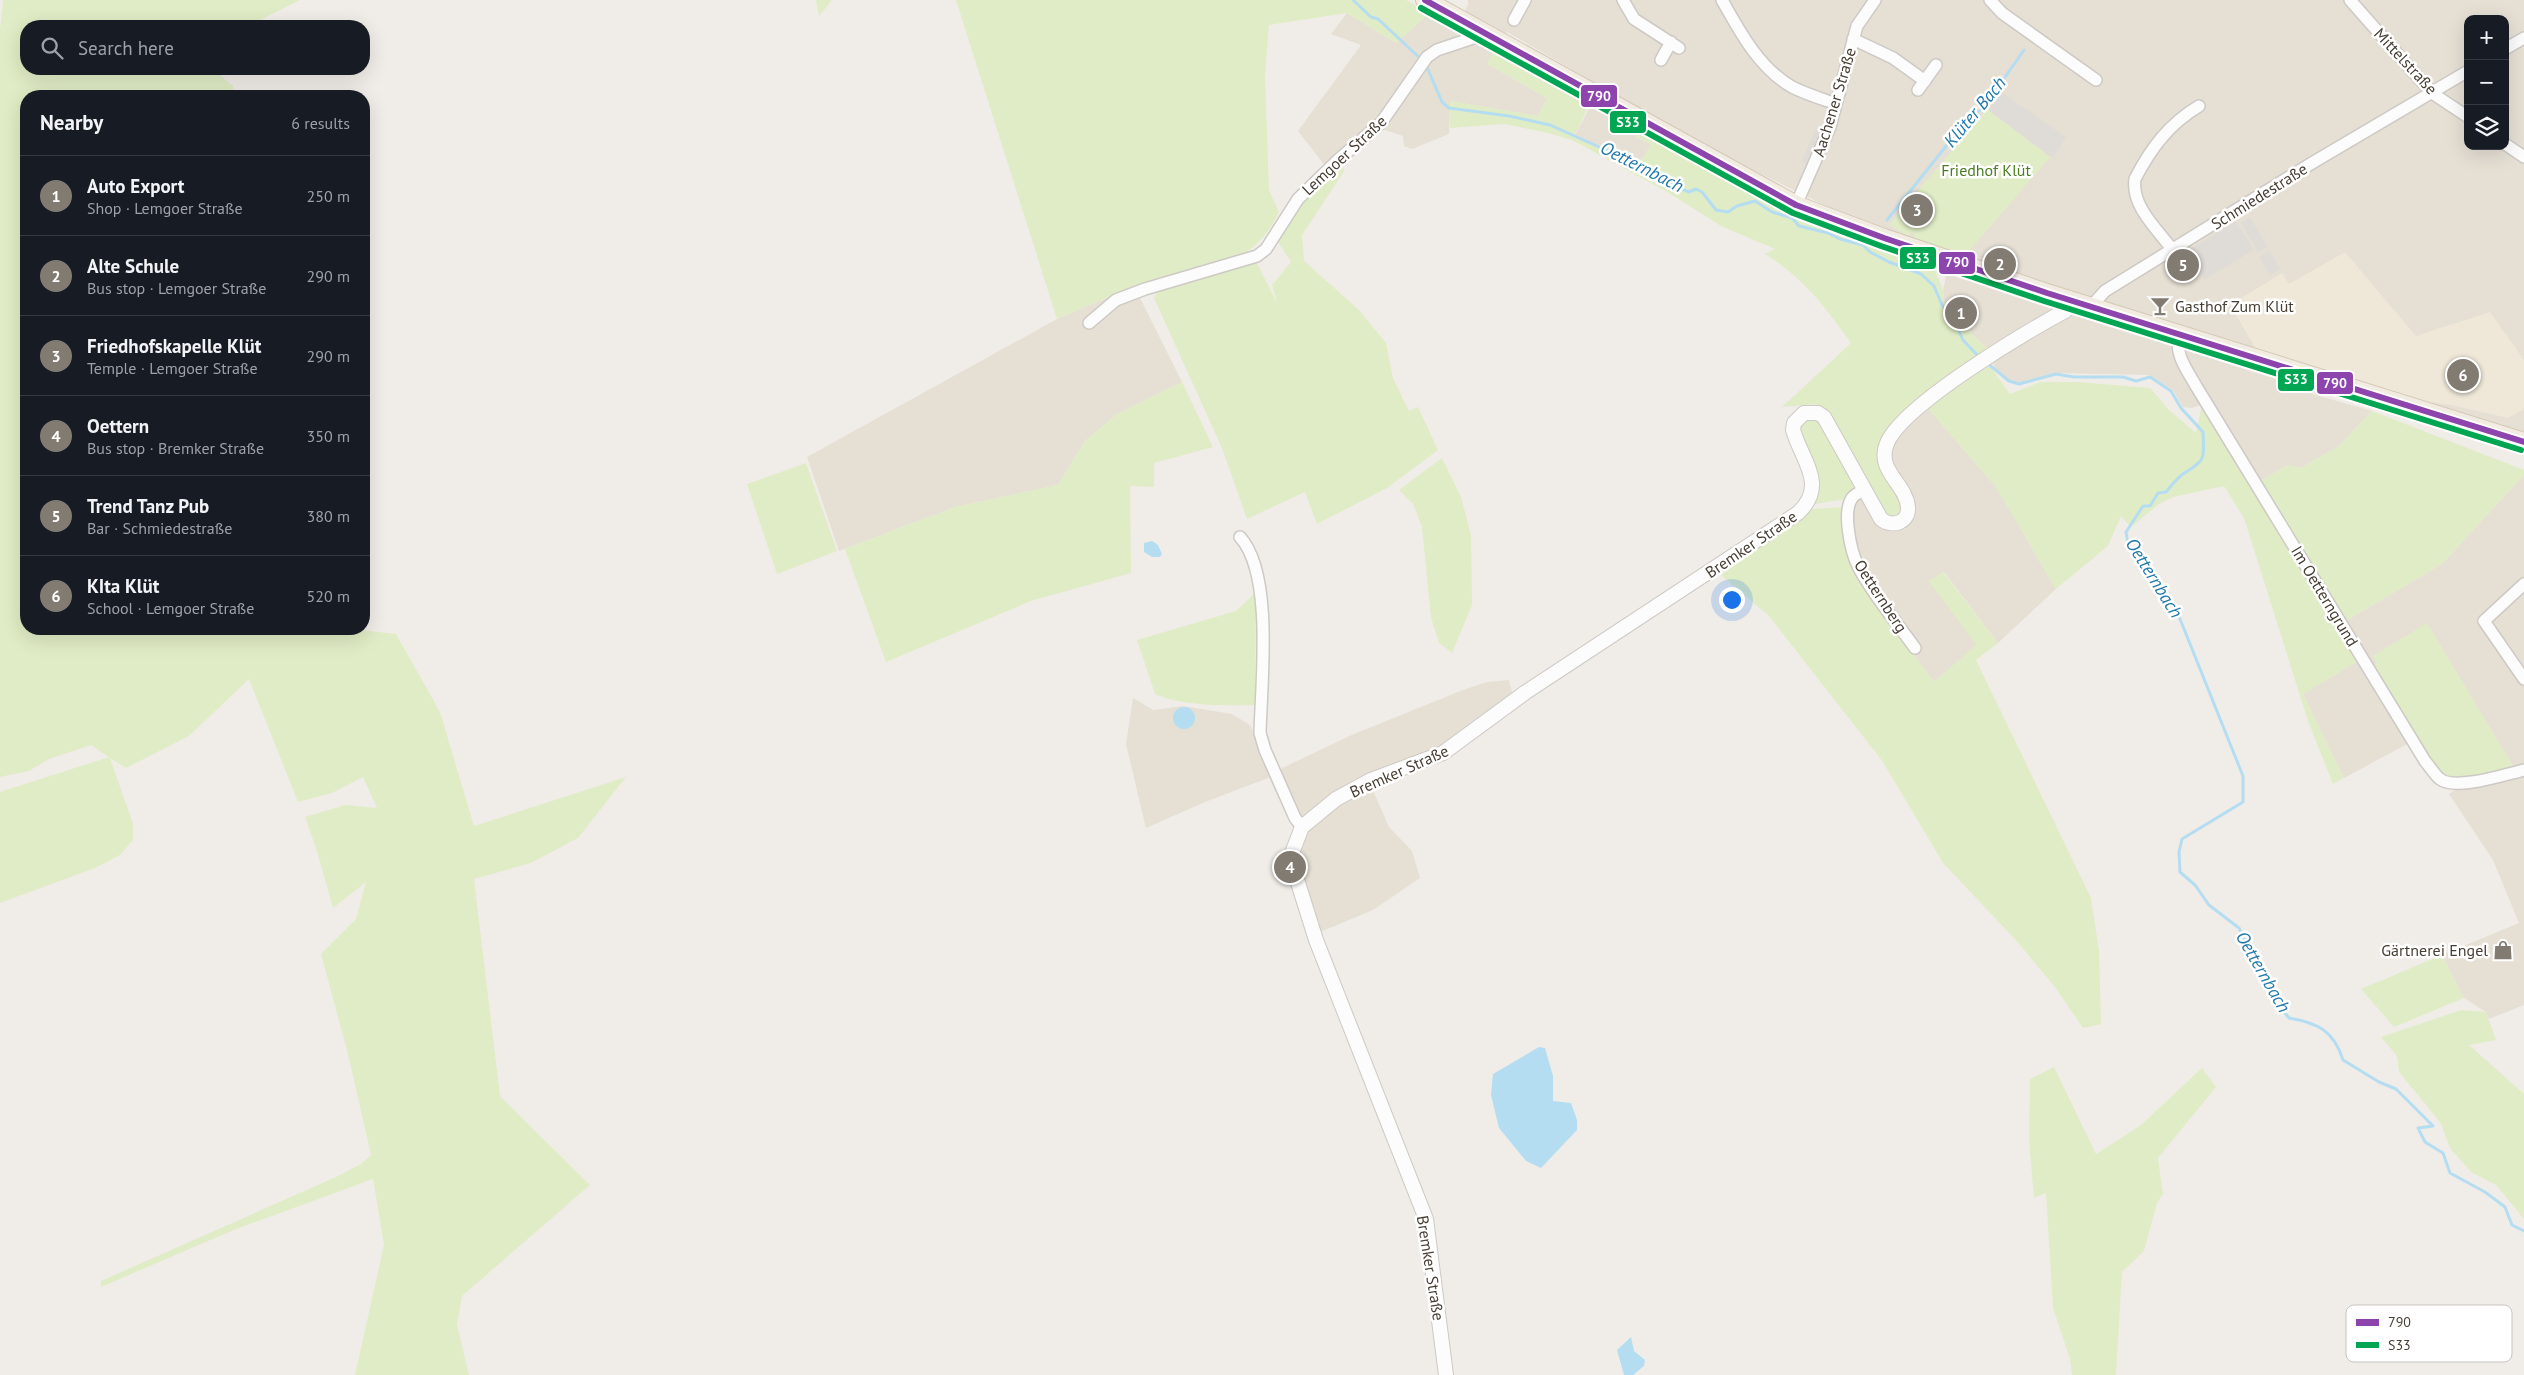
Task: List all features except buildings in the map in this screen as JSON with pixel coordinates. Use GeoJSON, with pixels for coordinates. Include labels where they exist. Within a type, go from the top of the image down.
{"type":"FeatureCollection","features":[{"type":"Feature","properties":{"kind":"main road"},"geometry":{"type":"LineString","coordinates":[[1425,0],[1796,205],[1884,238],[2094,308],[2524,442]]}},
{"type":"Feature","properties":{"kind":"street"},"geometry":{"type":"LineString","coordinates":[[1514,20],[1525,0]]}},
{"type":"Feature","properties":{"kind":"street"},"geometry":{"type":"LineString","coordinates":[[1623,0],[1634,19],[1675,45],[1661,60]]}},
{"type":"Feature","properties":{"kind":"street"},"geometry":{"type":"LineString","coordinates":[[1722,0],[1741,35],[1768,68],[1794,88],[1836,104]]}},
{"type":"Feature","properties":{"kind":"street","name":"Aachener Straße"},"geometry":{"type":"LineString","coordinates":[[1796,205],[1823,145],[1857,26],[1874,0]]}},
{"type":"Feature","properties":{"kind":"street"},"geometry":{"type":"LineString","coordinates":[[1990,0],[2002,13],[2096,80]]}},
{"type":"Feature","properties":{"kind":"street","name":"Mittelstraße"},"geometry":{"type":"LineString","coordinates":[[2350,0],[2432,93],[2464,114]]}},
{"type":"Feature","properties":{"kind":"street","name":"Lemgoer Straße"},"geometry":{"type":"LineString","coordinates":[[1089,323],[1116,300],[1145,289],[1257,256],[1266,249],[1298,199],[1338,160],[1381,124],[1427,57],[1437,50],[1484,34]]}},
{"type":"Feature","properties":{"kind":"street"},"geometry":{"type":"LineString","coordinates":[[2509,47],[2524,38]]}},
{"type":"Feature","properties":{"kind":"street"},"geometry":{"type":"LineString","coordinates":[[1853,39],[1893,58],[1922,86],[1936,65]]}},
{"type":"Feature","properties":{"kind":"street","name":"Schmiedestraße"},"geometry":{"type":"LineString","coordinates":[[2094,308],[2096,301],[2105,291],[2464,73]]}},
{"type":"Feature","properties":{"kind":"street"},"geometry":{"type":"LineString","coordinates":[[2172,249],[2138,204],[2134,188],[2136,179],[2164,134],[2176,120],[2199,106]]}},
{"type":"Feature","properties":{"kind":"street"},"geometry":{"type":"LineString","coordinates":[[2509,147],[2524,158]]}},
{"type":"Feature","properties":{"kind":"street","name":"Bremker Straße"},"geometry":{"type":"LineString","coordinates":[[1446,1375],[1426,1219],[1316,940],[1294,870],[1292,853],[1302,827],[1336,799],[1357,788],[1443,753],[1526,692],[1798,513],[1806,506],[1813,488],[1813,479],[1793,430],[1798,417],[1804,413],[1818,413],[1824,417],[1864,490],[1884,521],[1893,524],[1903,520],[1907,513],[1908,505],[1885,460],[1889,440],[1910,414],[1980,363],[2065,311],[2069,299]]}},
{"type":"Feature","properties":{"kind":"street","name":"Im Oetterngrund"},"geometry":{"type":"LineString","coordinates":[[2178,335],[2179,356],[2196,386],[2430,767],[2440,779],[2453,783],[2470,782],[2524,770]]}},
{"type":"Feature","properties":{"kind":"street","name":"Oetternberg"},"geometry":{"type":"LineString","coordinates":[[1864,490],[1856,494],[1849,505],[1848,529],[1855,557],[1862,572],[1915,648]]}},
{"type":"Feature","properties":{"kind":"street"},"geometry":{"type":"LineString","coordinates":[[1240,537],[1246,544],[1251,557],[1260,589],[1263,621],[1260,734],[1264,750],[1295,818],[1302,827]]}},
{"type":"Feature","properties":{"kind":"street"},"geometry":{"type":"LineString","coordinates":[[2524,584],[2484,621],[2524,679]]}},
{"type":"Feature","properties":{"kind":"shaded area"},"geometry":{"type":"Polygon","coordinates":[[[1468,0],[2524,0],[2524,433],[2302,366],[2295,389],[2372,411],[2339,446],[2301,468],[2288,465],[2259,482],[2213,401],[2192,408],[2183,407],[2173,390],[2149,375],[2057,373],[2019,383],[2009,381],[1995,368],[1993,363],[1997,361],[1991,352],[1945,308],[1943,290],[1951,253],[1834,210],[1668,128],[1661,141],[1641,130],[1636,137],[1651,144],[1642,160],[1574,137],[1601,86],[1507,32],[1487,64],[1547,98],[1538,116],[1450,101],[1449,134],[1412,149],[1404,146],[1403,136],[1373,126],[1326,167],[1298,131],[1361,45],[1331,34],[1347,13],[1396,43],[1430,13],[1455,26],[1468,5],[1468,0]]]}},
{"type":"Feature","properties":{"kind":"shaded area"},"geometry":{"type":"Polygon","coordinates":[[[2001,92],[2066,137],[2053,158],[1987,109],[2001,92]]]}},
{"type":"Feature","properties":{"kind":"shaded area"},"geometry":{"type":"Polygon","coordinates":[[[1815,130],[1823,133],[1810,165],[1802,162],[1815,130]]]}},
{"type":"Feature","properties":{"kind":"shaded area"},"geometry":{"type":"Polygon","coordinates":[[[2250,217],[2267,246],[2258,252],[2241,223],[2250,217]]]}},
{"type":"Feature","properties":{"kind":"shaded area"},"geometry":{"type":"Polygon","coordinates":[[[2236,221],[2254,250],[2205,279],[2188,251],[2236,221]]]}},
{"type":"Feature","properties":{"kind":"shaded area"},"geometry":{"type":"Polygon","coordinates":[[[2270,251],[2280,269],[2270,275],[2259,257],[2270,251]]]}},
{"type":"Feature","properties":{"kind":"shaded area"},"geometry":{"type":"Polygon","coordinates":[[[2345,252],[2416,336],[2490,312],[2524,360],[2524,409],[2508,418],[2456,406],[2411,399],[2258,352],[2230,305],[2282,273],[2289,284],[2345,252]]]}},
{"type":"Feature","properties":{"kind":"shaded area"},"geometry":{"type":"Polygon","coordinates":[[[1134,286],[1182,382],[1116,415],[1085,441],[1058,485],[955,507],[839,551],[807,457],[1057,319],[1134,286]]]}},
{"type":"Feature","properties":{"kind":"shaded area"},"geometry":{"type":"Polygon","coordinates":[[[1925,405],[1996,487],[2056,589],[1998,643],[1944,572],[1929,581],[1977,645],[1934,682],[1853,571],[1841,533],[1850,509],[1862,495],[1878,523],[1891,532],[1906,529],[1915,515],[1915,504],[1892,465],[1892,448],[1901,430],[1925,405]]]}},
{"type":"Feature","properties":{"kind":"shaded area"},"geometry":{"type":"Polygon","coordinates":[[[2524,475],[2524,1005],[2489,1019],[2486,1012],[2464,998],[2442,955],[2519,923],[2493,860],[2449,794],[2461,785],[2513,766],[2427,624],[2373,656],[2377,664],[2367,670],[2409,743],[2344,778],[2303,694],[2366,656],[2346,621],[2442,564],[2524,475]]]}},
{"type":"Feature","properties":{"kind":"shaded area"},"geometry":{"type":"Polygon","coordinates":[[[1509,680],[1513,696],[1445,747],[1367,777],[1389,827],[1412,851],[1420,878],[1373,910],[1320,932],[1297,862],[1299,843],[1308,829],[1278,770],[1354,734],[1463,690],[1487,682],[1509,680]]]}},
{"type":"Feature","properties":{"kind":"shaded area"},"geometry":{"type":"Polygon","coordinates":[[[1133,698],[1153,710],[1183,706],[1232,714],[1250,725],[1273,776],[1205,802],[1146,828],[1126,744],[1133,698]]]}},
{"type":"Feature","properties":{"kind":"green space"},"geometry":{"type":"Polygon","coordinates":[[[3,0],[300,0],[260,20],[20,20],[20,75],[221,75],[233,86],[233,90],[20,90],[20,635],[370,635],[370,631],[396,634],[440,712],[474,826],[626,777],[578,838],[531,863],[474,879],[500,1096],[590,1185],[462,1296],[457,1325],[469,1375],[355,1375],[384,1245],[373,1179],[236,1229],[101,1287],[101,1281],[336,1177],[361,1164],[371,1155],[348,1054],[321,954],[356,919],[366,882],[333,908],[305,817],[345,805],[377,808],[363,777],[332,793],[298,802],[249,679],[189,736],[126,768],[110,758],[133,824],[133,840],[120,855],[95,868],[0,903],[0,792],[109,757],[91,745],[49,759],[29,771],[0,777],[0,29],[3,0]]]}},
{"type":"Feature","properties":{"kind":"green space"},"geometry":{"type":"Polygon","coordinates":[[[816,0],[832,0],[819,16],[816,0]]]}},
{"type":"Feature","properties":{"kind":"green space"},"geometry":{"type":"Polygon","coordinates":[[[956,0],[1406,0],[1430,13],[1396,43],[1347,13],[1269,25],[1265,76],[1269,190],[1279,212],[1269,230],[1245,253],[1134,286],[1057,319],[956,0]]]}},
{"type":"Feature","properties":{"kind":"green space"},"geometry":{"type":"Polygon","coordinates":[[[1496,46],[1591,101],[1574,137],[1642,160],[1651,144],[1636,136],[1641,130],[1737,183],[1823,225],[1932,263],[1943,290],[1945,308],[1991,352],[1944,380],[1914,402],[1901,414],[1880,444],[1903,505],[1897,516],[1891,517],[1882,512],[1831,418],[1815,404],[1782,407],[1851,343],[1822,305],[1802,283],[1779,263],[1765,254],[1775,249],[1721,226],[1666,191],[1572,140],[1505,124],[1450,128],[1450,101],[1538,116],[1547,98],[1487,64],[1496,46]]]}},
{"type":"Feature","properties":{"kind":"green space","name":"Friedhof Klüt"},"geometry":{"type":"Polygon","coordinates":[[[1987,109],[2050,157],[1965,256],[1913,238],[1915,234],[1911,233],[1908,236],[1889,225],[1987,109]]]}},
{"type":"Feature","properties":{"kind":"green space"},"geometry":{"type":"Polygon","coordinates":[[[1340,165],[1345,170],[1302,235],[1304,261],[1359,310],[1386,343],[1393,378],[1409,411],[1418,407],[1438,450],[1387,488],[1317,524],[1305,492],[1247,519],[1222,448],[1154,298],[1158,291],[1257,263],[1278,305],[1272,285],[1291,262],[1278,242],[1294,205],[1340,165]]]}},
{"type":"Feature","properties":{"kind":"green space"},"geometry":{"type":"Polygon","coordinates":[[[1990,366],[2010,394],[2040,382],[2078,382],[2150,388],[2169,410],[2196,433],[2202,404],[2360,660],[2303,694],[2344,778],[2333,784],[2308,721],[2244,518],[2224,486],[2173,497],[2159,504],[2131,527],[2121,516],[2108,546],[2056,589],[1996,487],[1925,405],[1990,366]]]}},
{"type":"Feature","properties":{"kind":"green space"},"geometry":{"type":"Polygon","coordinates":[[[1182,382],[1213,447],[1154,463],[1154,487],[1130,486],[1131,573],[1031,601],[886,662],[845,549],[955,507],[1058,485],[1085,441],[1116,415],[1182,382]]]}},
{"type":"Feature","properties":{"kind":"green space"},"geometry":{"type":"Polygon","coordinates":[[[2372,411],[2524,470],[2524,475],[2442,564],[2346,621],[2259,482],[2288,465],[2301,468],[2339,446],[2372,411]]]}},
{"type":"Feature","properties":{"kind":"green space"},"geometry":{"type":"Polygon","coordinates":[[[1815,419],[1823,425],[1856,487],[1846,499],[1815,504],[1817,494],[1816,475],[1800,428],[1803,420],[1815,419]]]}},
{"type":"Feature","properties":{"kind":"green space"},"geometry":{"type":"Polygon","coordinates":[[[1442,458],[1461,497],[1471,535],[1472,605],[1452,653],[1439,643],[1431,618],[1422,527],[1413,504],[1399,490],[1442,458]]]}},
{"type":"Feature","properties":{"kind":"green space"},"geometry":{"type":"Polygon","coordinates":[[[806,463],[837,551],[777,574],[747,484],[806,463]]]}},
{"type":"Feature","properties":{"kind":"green space"},"geometry":{"type":"Polygon","coordinates":[[[1844,507],[1841,533],[1853,571],[1934,682],[1976,645],[1929,581],[1943,572],[1998,643],[1976,660],[2091,898],[2099,951],[2101,1024],[2083,1028],[2055,987],[2014,938],[1943,863],[1883,762],[1769,616],[1721,575],[1811,509],[1844,507]]]}},
{"type":"Feature","properties":{"kind":"green space"},"geometry":{"type":"Polygon","coordinates":[[[1256,592],[1255,705],[1191,703],[1155,694],[1137,640],[1236,611],[1256,592]]]}},
{"type":"Feature","properties":{"kind":"green space"},"geometry":{"type":"Polygon","coordinates":[[[2427,623],[2513,766],[2496,772],[2470,777],[2453,777],[2439,771],[2427,757],[2372,667],[2377,664],[2373,656],[2427,623]]]}},
{"type":"Feature","properties":{"kind":"green space"},"geometry":{"type":"Polygon","coordinates":[[[2442,955],[2464,998],[2394,1027],[2361,989],[2442,955]]]}},
{"type":"Feature","properties":{"kind":"green space"},"geometry":{"type":"Polygon","coordinates":[[[2461,1010],[2486,1012],[2496,1040],[2469,1045],[2524,1094],[2524,1219],[2496,1185],[2471,1172],[2450,1148],[2440,1122],[2399,1072],[2397,1056],[2381,1037],[2461,1010]]]}},
{"type":"Feature","properties":{"kind":"green space"},"geometry":{"type":"Polygon","coordinates":[[[2054,1067],[2096,1154],[2141,1125],[2202,1068],[2216,1087],[2158,1158],[2163,1194],[2157,1203],[2144,1251],[2122,1272],[2116,1375],[2072,1375],[2070,1359],[2053,1308],[2046,1193],[2034,1198],[2029,1139],[2030,1079],[2054,1067]]]}},
{"type":"Feature","properties":{"kind":"water"},"geometry":{"type":"Polygon","coordinates":[[[1152,541],[1158,545],[1162,554],[1160,557],[1152,557],[1144,552],[1144,543],[1152,541]]]}},
{"type":"Feature","properties":{"kind":"water"},"geometry":{"type":"Polygon","coordinates":[[[1184,707],[1192,710],[1195,718],[1192,726],[1184,729],[1176,726],[1173,718],[1176,710],[1184,707]]]}},
{"type":"Feature","properties":{"kind":"water"},"geometry":{"type":"Polygon","coordinates":[[[1539,1047],[1545,1048],[1553,1076],[1553,1101],[1571,1103],[1577,1120],[1577,1130],[1541,1168],[1526,1161],[1499,1128],[1491,1095],[1493,1074],[1539,1047]]]}},
{"type":"Feature","properties":{"kind":"water"},"geometry":{"type":"Polygon","coordinates":[[[1631,1337],[1634,1351],[1645,1360],[1644,1366],[1633,1375],[1624,1375],[1617,1350],[1631,1337]]]}},
{"type":"Feature","properties":{"kind":"waterway","name":"Oetternbach"},"geometry":{"type":"LineString","coordinates":[[1353,0],[1371,17],[1378,19],[1422,60]]}},
{"type":"Feature","properties":{"kind":"waterway","name":"Klüter Bach"},"geometry":{"type":"LineString","coordinates":[[1887,220],[1955,135],[1986,104],[2024,50]]}},
{"type":"Feature","properties":{"kind":"waterway","name":"Oetternbach"},"geometry":{"type":"LineString","coordinates":[[1426,65],[1442,102],[1449,108],[1509,116],[1550,125],[1606,150],[1626,156],[1669,184],[1689,192],[1696,189],[1702,192],[1716,210],[1728,212],[1737,206],[1755,201],[1772,212],[1792,218],[1799,226],[1828,233],[1840,239],[1863,245],[1870,252],[1889,262],[1921,274],[1934,286],[1942,305],[1954,320],[1963,340],[1980,358]]}},
{"type":"Feature","properties":{"kind":"waterway","name":"Oetternbach"},"geometry":{"type":"LineString","coordinates":[[1987,363],[2009,381],[2019,384],[2056,374],[2074,377],[2123,377],[2136,381],[2150,377],[2171,391],[2181,408],[2203,432],[2204,449],[2200,462],[2179,478],[2166,492],[2158,493],[2150,506],[2143,506],[2126,532],[2128,544],[2136,554],[2147,562],[2178,614],[2243,776],[2243,802],[2182,839],[2179,852],[2180,872],[2195,885],[2209,905],[2239,928],[2273,998],[2289,1018],[2324,1030],[2335,1042],[2343,1060],[2379,1082],[2396,1089],[2433,1126],[2418,1128],[2425,1142],[2443,1153],[2450,1173],[2485,1192],[2505,1207],[2512,1225],[2524,1231]]}},
{"type":"Feature","properties":{"kind":"transit line","name":"790"},"geometry":{"type":"LineString","coordinates":[[1425,0],[1796,205],[1884,238],[2047,293],[2524,442]]}},
{"type":"Feature","properties":{"kind":"transit line","name":"S33"},"geometry":{"type":"LineString","coordinates":[[1421,8],[1793,213],[1881,246],[2044,301],[2521,450]]}},
{"type":"Feature","properties":{"kind":"place","name":"Friedhofskapelle Klüt"},"geometry":{"type":"Point","coordinates":[1917,210]}},
{"type":"Feature","properties":{"kind":"place","name":"Alte Schule"},"geometry":{"type":"Point","coordinates":[2000,264]}},
{"type":"Feature","properties":{"kind":"place","name":"Trend Tanz Pub"},"geometry":{"type":"Point","coordinates":[2183,265]}},
{"type":"Feature","properties":{"kind":"place","name":"Gasthof Zum Klüt"},"geometry":{"type":"Point","coordinates":[2160,306]}},
{"type":"Feature","properties":{"kind":"place","name":"Auto Export"},"geometry":{"type":"Point","coordinates":[1961,313]}},
{"type":"Feature","properties":{"kind":"place","name":"KIta Klüt"},"geometry":{"type":"Point","coordinates":[2463,375]}},
{"type":"Feature","properties":{"kind":"place","name":"Oettern"},"geometry":{"type":"Point","coordinates":[1290,867]}},
{"type":"Feature","properties":{"kind":"place","name":"Gärtnerei Engel"},"geometry":{"type":"Point","coordinates":[2503,950]}}]}
